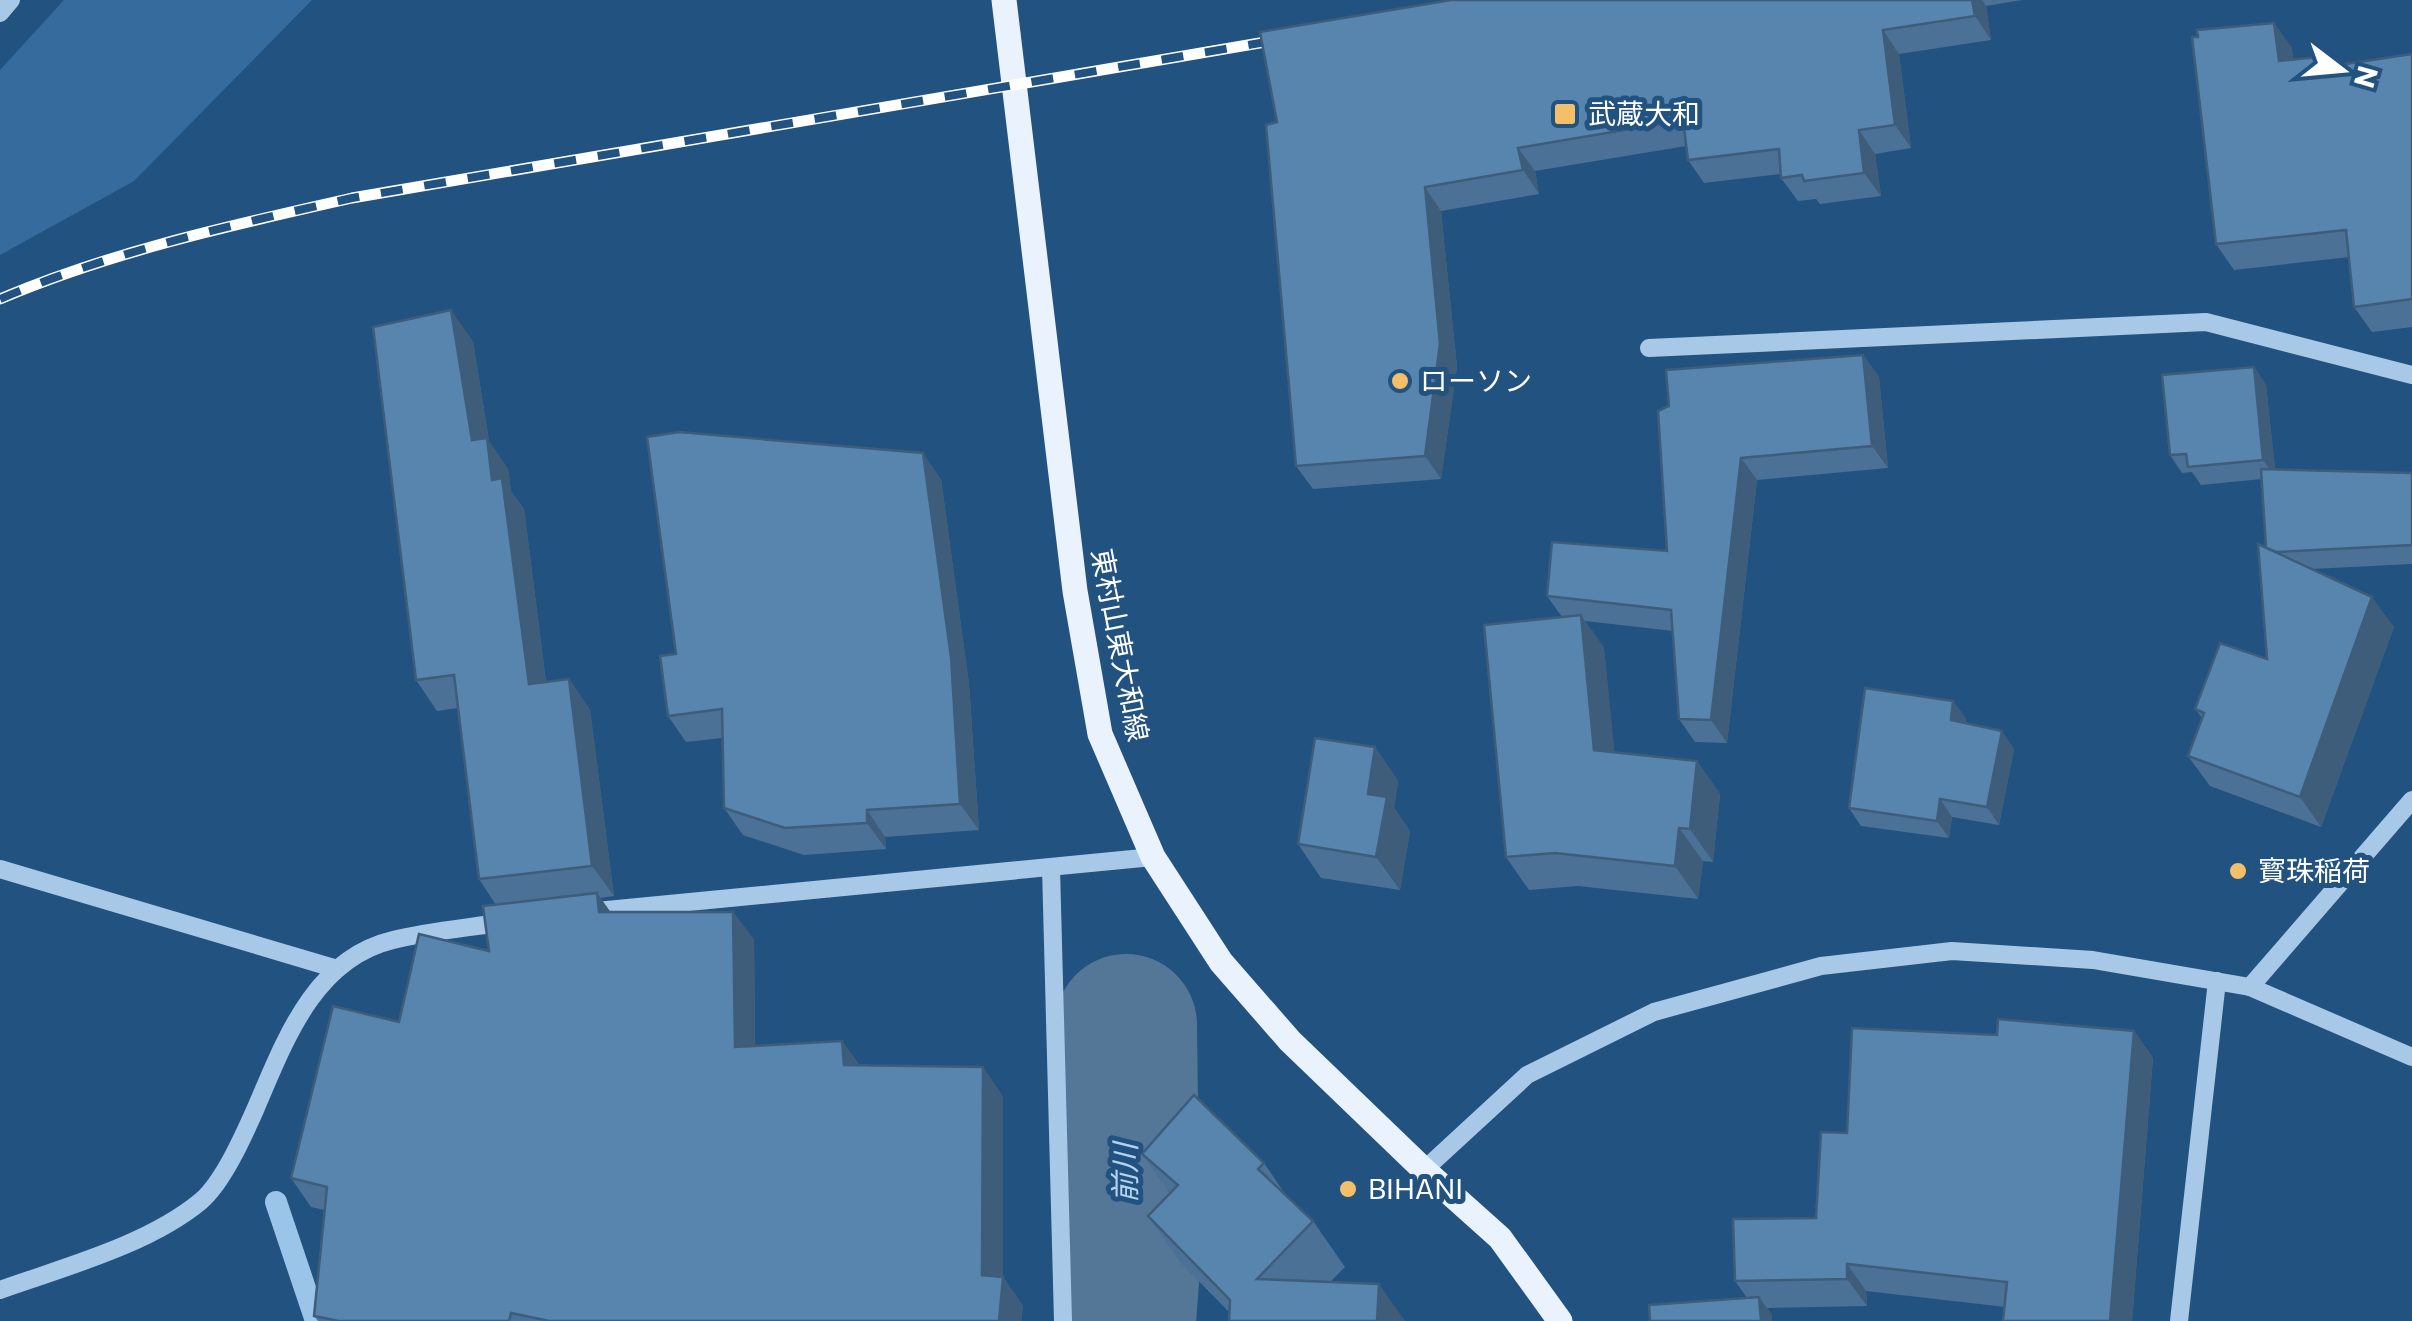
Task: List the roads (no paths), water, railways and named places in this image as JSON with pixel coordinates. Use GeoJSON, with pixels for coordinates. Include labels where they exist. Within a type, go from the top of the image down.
{"type":"FeatureCollection","features":[{"type":"Feature","properties":{"kind":"main road","name":"東村山東大和線"},"geometry":{"type":"LineString","coordinates":[[1004,0],[1075,591],[1100,734],[1152,857],[1221,962],[1290,1041],[1500,1238],[1560,1321]]}},
{"type":"Feature","properties":{"kind":"street"},"geometry":{"type":"LineString","coordinates":[[0,13],[11,0]]}},
{"type":"Feature","properties":{"kind":"street"},"geometry":{"type":"LineString","coordinates":[[1649,348],[2206,322],[2412,376]]}},
{"type":"Feature","properties":{"kind":"street"},"geometry":{"type":"LineString","coordinates":[[2250,987],[2412,800]]}},
{"type":"Feature","properties":{"kind":"street"},"geometry":{"type":"LineString","coordinates":[[571,913],[1152,857]]}},
{"type":"Feature","properties":{"kind":"street"},"geometry":{"type":"LineString","coordinates":[[1051,868],[1063,1321]]}},
{"type":"Feature","properties":{"kind":"street"},"geometry":{"type":"LineString","coordinates":[[0,869],[338,969]]}},
{"type":"Feature","properties":{"kind":"street"},"geometry":{"type":"LineString","coordinates":[[0,1290],[142,1238],[203,1200],[235,1154],[286,1039],[317,986],[352,958],[389,940],[516,920]]}},
{"type":"Feature","properties":{"kind":"street"},"geometry":{"type":"LineString","coordinates":[[1424,1170],[1526,1075],[1654,1012],[1821,966],[1952,950],[2093,960],[2250,987],[2412,1057]]}},
{"type":"Feature","properties":{"kind":"street"},"geometry":{"type":"LineString","coordinates":[[2178,1321],[2217,981]]}},
{"type":"Feature","properties":{"kind":"waterway","name":"前川"},"geometry":{"type":"LineString","coordinates":[[1125,1321],[1129,1267],[1126,1025]]}},
{"type":"Feature","properties":{"kind":"waterway"},"geometry":{"type":"LineString","coordinates":[[276,1202],[316,1321]]}},
{"type":"Feature","properties":{"kind":"railway"},"geometry":{"type":"LineString","coordinates":[[0,299],[130,253],[352,198],[1289,38]]}},
{"type":"Feature","properties":{"kind":"place","name":"武蔵大和"},"geometry":{"type":"Point","coordinates":[1565,114]}},
{"type":"Feature","properties":{"kind":"place","name":"ローソン"},"geometry":{"type":"Point","coordinates":[1400,381]}},
{"type":"Feature","properties":{"kind":"place","name":"寳珠稲荷"},"geometry":{"type":"Point","coordinates":[2238,871]}},
{"type":"Feature","properties":{"kind":"place","name":"BIHANI"},"geometry":{"type":"Point","coordinates":[1348,1189]}}]}
